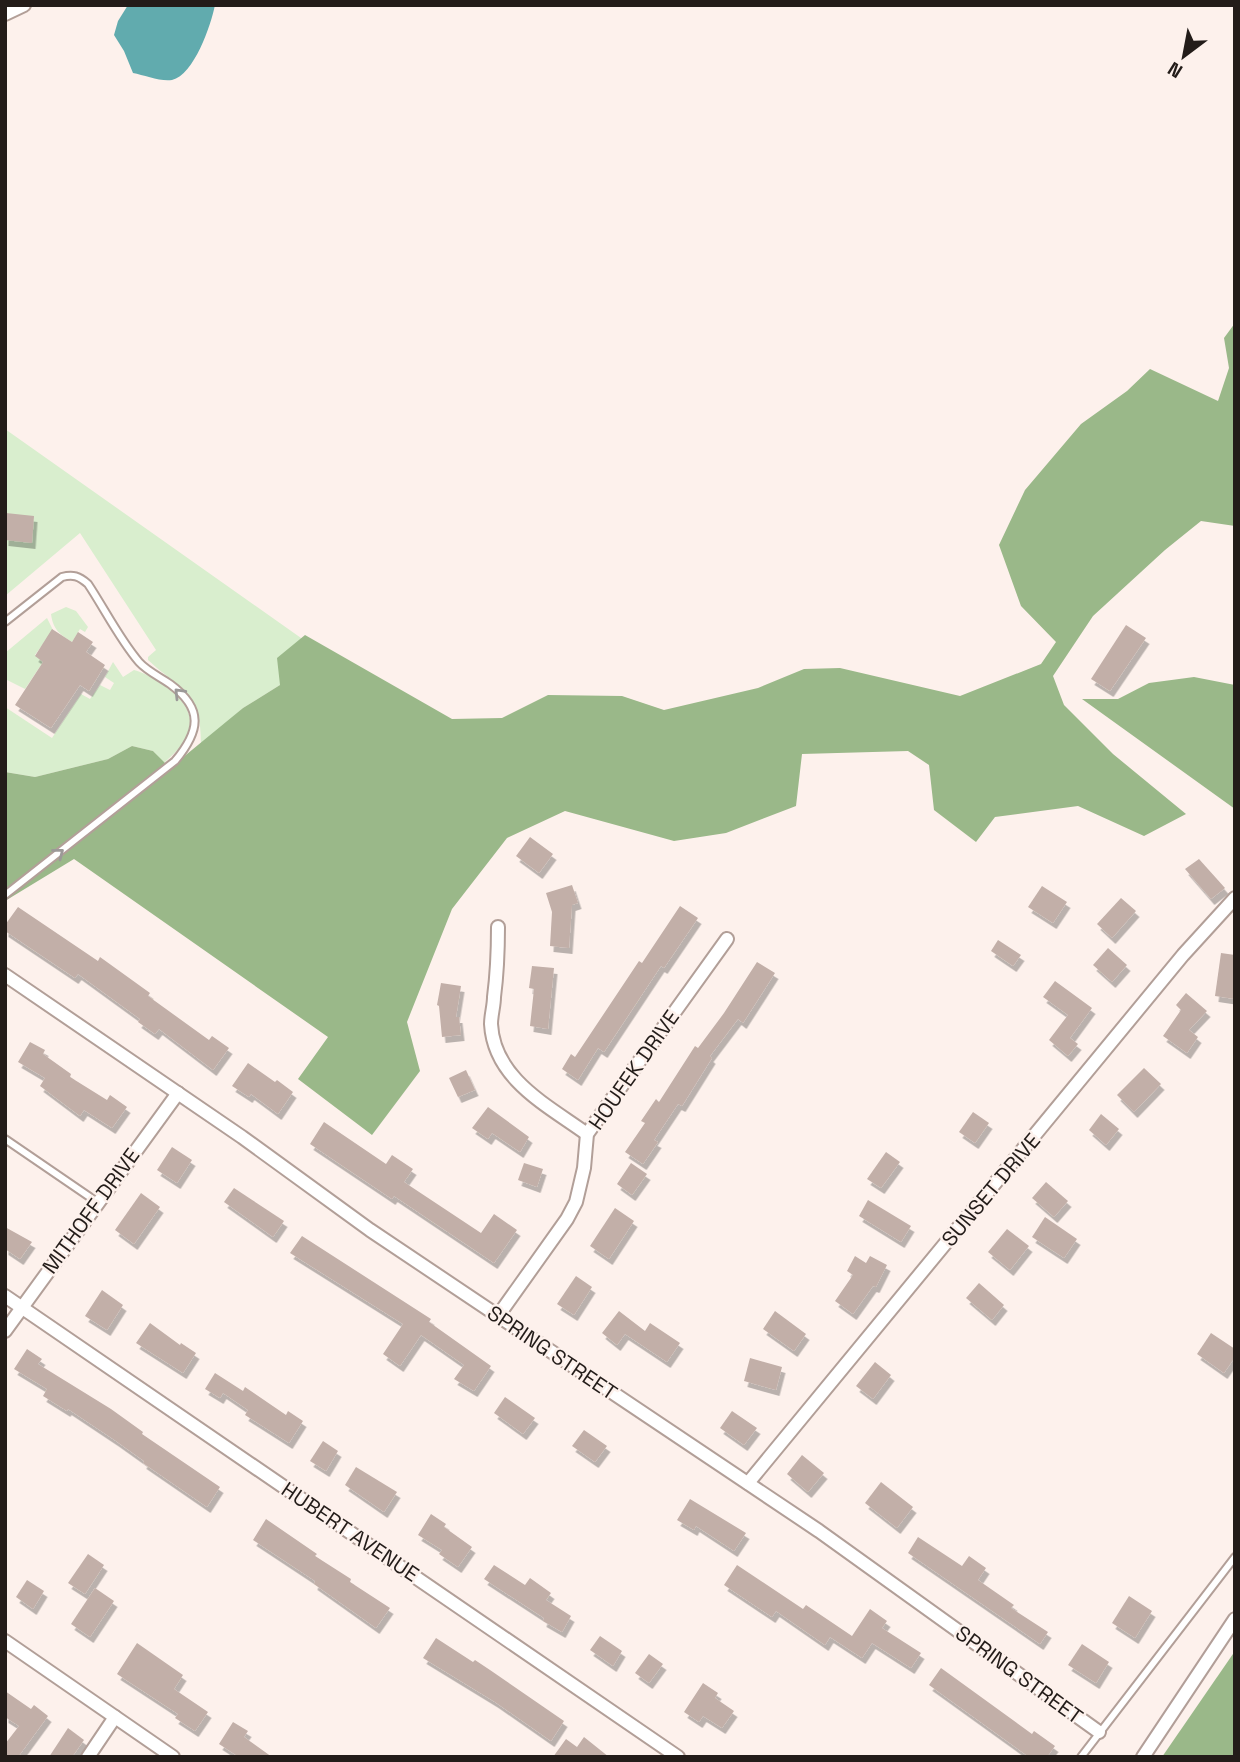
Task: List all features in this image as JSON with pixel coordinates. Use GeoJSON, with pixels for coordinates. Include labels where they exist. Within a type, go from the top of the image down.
{"type":"FeatureCollection","features":[{"type":"Feature","properties":{"kind":"street"},"geometry":{"type":"LineString","coordinates":[[5,14],[24,5]]}},
{"type":"Feature","properties":{"kind":"street","name":"SUNSET DRIVE"},"geometry":{"type":"LineString","coordinates":[[748,1483],[1183,955],[1235,898]]}},
{"type":"Feature","properties":{"kind":"street"},"geometry":{"type":"LineString","coordinates":[[498,927],[491,1021],[498,1054],[512,1076],[524,1088],[587,1134]]}},
{"type":"Feature","properties":{"kind":"street","name":"HOUFEK DRIVE"},"geometry":{"type":"LineString","coordinates":[[498,1316],[568,1219],[576,1202],[584,1168],[587,1134],[727,939]]}},
{"type":"Feature","properties":{"kind":"street","name":"SPRING STREET"},"geometry":{"type":"LineString","coordinates":[[5,975],[178,1093],[370,1230],[831,1539],[1099,1732]]}},
{"type":"Feature","properties":{"kind":"street","name":"MITHOFF DRIVE"},"geometry":{"type":"LineString","coordinates":[[5,1331],[178,1093]]}},
{"type":"Feature","properties":{"kind":"street","name":"HUBERT AVENUE"},"geometry":{"type":"LineString","coordinates":[[5,1296],[678,1757]]}},
{"type":"Feature","properties":{"kind":"street"},"geometry":{"type":"LineString","coordinates":[[1143,1757],[1235,1619]]}},
{"type":"Feature","properties":{"kind":"street"},"geometry":{"type":"LineString","coordinates":[[5,1641],[173,1757]]}},
{"type":"Feature","properties":{"kind":"street"},"geometry":{"type":"LineString","coordinates":[[88,1757],[115,1717]]}},
{"type":"Feature","properties":{"kind":"lane"},"geometry":{"type":"LineString","coordinates":[[5,622],[62,577],[80,577],[88,584],[139,663],[183,696],[193,709],[196,723],[189,745],[175,761],[5,895]]}},
{"type":"Feature","properties":{"kind":"lane"},"geometry":{"type":"LineString","coordinates":[[5,1139],[97,1202]]}},
{"type":"Feature","properties":{"kind":"lane"},"geometry":{"type":"LineString","coordinates":[[1081,1757],[1235,1557]]}},
{"type":"Feature","properties":{"kind":"green space"},"geometry":{"type":"Polygon","coordinates":[[[1235,323],[1235,526],[1201,521],[1165,550],[1093,616],[1053,676],[1064,705],[1113,754],[1186,814],[1144,836],[1078,806],[995,817],[976,842],[934,810],[929,765],[908,751],[802,754],[796,806],[726,833],[674,841],[565,811],[507,838],[452,909],[407,1022],[420,1071],[372,1135],[298,1079],[328,1037],[74,859],[5,901],[5,772],[35,777],[108,759],[132,746],[153,751],[170,768],[243,708],[280,685],[277,658],[305,635],[452,719],[502,718],[548,695],[622,696],[664,710],[758,688],[804,669],[840,668],[960,696],[1041,664],[1056,642],[1021,606],[999,545],[1025,490],[1081,424],[1127,391],[1150,369],[1218,401],[1229,368],[1224,338],[1235,323]]]}},
{"type":"Feature","properties":{"kind":"green space"},"geometry":{"type":"Polygon","coordinates":[[[5,429],[318,650],[280,685],[243,708],[201,745],[198,713],[194,703],[181,687],[148,660],[156,650],[80,533],[5,596],[5,429]]]}},
{"type":"Feature","properties":{"kind":"green space"},"geometry":{"type":"Polygon","coordinates":[[[66,607],[76,611],[88,627],[85,632],[80,629],[72,642],[57,631],[51,614],[66,607]]]}},
{"type":"Feature","properties":{"kind":"green space"},"geometry":{"type":"Polygon","coordinates":[[[47,618],[53,630],[35,655],[43,662],[25,689],[5,679],[5,653],[47,618]]]}},
{"type":"Feature","properties":{"kind":"green space"},"geometry":{"type":"Polygon","coordinates":[[[113,662],[123,677],[134,670],[144,674],[166,686],[184,704],[189,714],[190,726],[187,737],[177,751],[164,763],[153,751],[132,746],[108,759],[35,777],[5,772],[5,707],[52,738],[81,694],[90,699],[100,685],[110,690],[114,683],[105,677],[113,662]]]}},
{"type":"Feature","properties":{"kind":"green space"},"geometry":{"type":"Polygon","coordinates":[[[1194,677],[1235,685],[1235,809],[1082,699],[1118,699],[1149,683],[1194,677]]]}},
{"type":"Feature","properties":{"kind":"green space"},"geometry":{"type":"Polygon","coordinates":[[[1235,1651],[1235,1757],[1162,1757],[1235,1651]]]}},
{"type":"Feature","properties":{"kind":"water"},"geometry":{"type":"Polygon","coordinates":[[[128,5],[215,5],[200,48],[180,76],[168,80],[133,73],[114,35],[118,21],[128,5]]]}},
{"type":"Feature","properties":{"kind":"building"},"geometry":{"type":"Polygon","coordinates":[[[6,513],[34,516],[32,543],[5,540],[6,513]]]}},
{"type":"Feature","properties":{"kind":"building"},"geometry":{"type":"Polygon","coordinates":[[[1126,625],[1146,638],[1110,691],[1091,679],[1126,625]]]}},
{"type":"Feature","properties":{"kind":"building"},"geometry":{"type":"Polygon","coordinates":[[[52,629],[72,642],[78,632],[93,642],[86,652],[105,665],[89,691],[80,685],[51,728],[15,705],[43,662],[35,656],[52,629]]]}},
{"type":"Feature","properties":{"kind":"building"},"geometry":{"type":"Polygon","coordinates":[[[530,837],[553,854],[539,873],[516,856],[530,837]]]}},
{"type":"Feature","properties":{"kind":"building"},"geometry":{"type":"Polygon","coordinates":[[[1199,859],[1225,888],[1211,899],[1185,869],[1199,859]]]}},
{"type":"Feature","properties":{"kind":"building"},"geometry":{"type":"Polygon","coordinates":[[[572,885],[578,903],[572,905],[569,948],[550,946],[552,912],[546,893],[572,885]]]}},
{"type":"Feature","properties":{"kind":"building"},"geometry":{"type":"Polygon","coordinates":[[[1042,886],[1067,902],[1053,923],[1028,907],[1042,886]]]}},
{"type":"Feature","properties":{"kind":"building"},"geometry":{"type":"Polygon","coordinates":[[[1121,898],[1136,911],[1112,938],[1097,924],[1121,898]]]}},
{"type":"Feature","properties":{"kind":"building"},"geometry":{"type":"Polygon","coordinates":[[[680,906],[698,918],[664,968],[661,966],[604,1052],[598,1048],[578,1080],[562,1069],[571,1054],[575,1057],[639,961],[642,963],[680,906]]]}},
{"type":"Feature","properties":{"kind":"building"},"geometry":{"type":"Polygon","coordinates":[[[18,907],[98,961],[100,957],[209,1040],[212,1036],[229,1048],[213,1070],[159,1029],[155,1034],[138,1022],[140,1019],[78,974],[75,978],[5,931],[5,925],[18,907]]]}},
{"type":"Feature","properties":{"kind":"building"},"geometry":{"type":"Polygon","coordinates":[[[998,940],[1021,955],[1013,966],[991,951],[998,940]]]}},
{"type":"Feature","properties":{"kind":"building"},"geometry":{"type":"Polygon","coordinates":[[[1108,948],[1127,965],[1112,982],[1093,965],[1108,948]]]}},
{"type":"Feature","properties":{"kind":"building"},"geometry":{"type":"Polygon","coordinates":[[[1221,953],[1235,955],[1235,999],[1215,996],[1221,953]]]}},
{"type":"Feature","properties":{"kind":"building"},"geometry":{"type":"Polygon","coordinates":[[[757,962],[775,973],[743,1023],[738,1019],[710,1056],[712,1058],[682,1106],[678,1104],[654,1140],[658,1142],[643,1164],[625,1152],[645,1123],[641,1121],[656,1099],[659,1102],[695,1046],[698,1048],[724,1013],[757,962]]]}},
{"type":"Feature","properties":{"kind":"building"},"geometry":{"type":"Polygon","coordinates":[[[532,966],[554,968],[548,1029],[530,1026],[534,989],[529,988],[532,966]]]}},
{"type":"Feature","properties":{"kind":"building"},"geometry":{"type":"Polygon","coordinates":[[[1055,981],[1092,1008],[1070,1038],[1078,1044],[1068,1056],[1049,1040],[1068,1015],[1043,997],[1055,981]]]}},
{"type":"Feature","properties":{"kind":"building"},"geometry":{"type":"Polygon","coordinates":[[[441,983],[461,986],[456,1017],[459,1017],[461,1035],[442,1037],[437,1005],[441,983]]]}},
{"type":"Feature","properties":{"kind":"building"},"geometry":{"type":"Polygon","coordinates":[[[1186,993],[1207,1011],[1189,1030],[1198,1037],[1187,1053],[1163,1036],[1181,1010],[1176,1005],[1186,993]]]}},
{"type":"Feature","properties":{"kind":"building"},"geometry":{"type":"Polygon","coordinates":[[[30,1042],[45,1050],[43,1054],[71,1074],[70,1077],[107,1100],[110,1095],[127,1107],[112,1128],[84,1110],[80,1116],[40,1086],[45,1078],[18,1062],[30,1042]]]}},
{"type":"Feature","properties":{"kind":"building"},"geometry":{"type":"Polygon","coordinates":[[[248,1063],[293,1092],[278,1114],[251,1094],[249,1097],[232,1086],[248,1063]]]}},
{"type":"Feature","properties":{"kind":"building"},"geometry":{"type":"Polygon","coordinates":[[[1144,1068],[1161,1084],[1134,1112],[1117,1095],[1144,1068]]]}},
{"type":"Feature","properties":{"kind":"building"},"geometry":{"type":"Polygon","coordinates":[[[466,1070],[475,1090],[458,1097],[449,1078],[466,1070]]]}},
{"type":"Feature","properties":{"kind":"building"},"geometry":{"type":"Polygon","coordinates":[[[488,1107],[529,1137],[520,1152],[492,1133],[488,1139],[472,1128],[488,1107]]]}},
{"type":"Feature","properties":{"kind":"building"},"geometry":{"type":"Polygon","coordinates":[[[973,1112],[989,1123],[975,1143],[959,1132],[973,1112]]]}},
{"type":"Feature","properties":{"kind":"building"},"geometry":{"type":"Polygon","coordinates":[[[1101,1114],[1119,1129],[1106,1145],[1089,1130],[1101,1114]]]}},
{"type":"Feature","properties":{"kind":"building"},"geometry":{"type":"Polygon","coordinates":[[[324,1122],[386,1164],[392,1155],[413,1169],[404,1182],[481,1233],[494,1214],[517,1230],[494,1263],[310,1144],[324,1122]]]}},
{"type":"Feature","properties":{"kind":"building"},"geometry":{"type":"Polygon","coordinates":[[[172,1147],[192,1160],[177,1183],[157,1170],[172,1147]]]}},
{"type":"Feature","properties":{"kind":"building"},"geometry":{"type":"Polygon","coordinates":[[[886,1152],[900,1162],[881,1188],[867,1179],[886,1152]]]}},
{"type":"Feature","properties":{"kind":"building"},"geometry":{"type":"Polygon","coordinates":[[[524,1163],[543,1169],[537,1187],[518,1180],[524,1163]]]}},
{"type":"Feature","properties":{"kind":"building"},"geometry":{"type":"Polygon","coordinates":[[[631,1163],[647,1174],[632,1195],[617,1184],[631,1163]]]}},
{"type":"Feature","properties":{"kind":"building"},"geometry":{"type":"Polygon","coordinates":[[[1046,1182],[1068,1201],[1054,1217],[1032,1198],[1046,1182]]]}},
{"type":"Feature","properties":{"kind":"building"},"geometry":{"type":"Polygon","coordinates":[[[234,1188],[284,1221],[273,1237],[224,1202],[234,1188]]]}},
{"type":"Feature","properties":{"kind":"building"},"geometry":{"type":"Polygon","coordinates":[[[141,1193],[160,1207],[134,1244],[115,1230],[141,1193]]]}},
{"type":"Feature","properties":{"kind":"building"},"geometry":{"type":"Polygon","coordinates":[[[868,1200],[911,1226],[901,1242],[859,1216],[868,1200]]]}},
{"type":"Feature","properties":{"kind":"building"},"geometry":{"type":"Polygon","coordinates":[[[615,1208],[634,1221],[609,1259],[590,1246],[615,1208]]]}},
{"type":"Feature","properties":{"kind":"building"},"geometry":{"type":"Polygon","coordinates":[[[1045,1217],[1077,1239],[1064,1258],[1032,1237],[1045,1217]]]}},
{"type":"Feature","properties":{"kind":"building"},"geometry":{"type":"Polygon","coordinates":[[[5,1227],[32,1242],[20,1259],[5,1249],[5,1227]]]}},
{"type":"Feature","properties":{"kind":"building"},"geometry":{"type":"Polygon","coordinates":[[[1007,1229],[1029,1246],[1010,1270],[988,1252],[1007,1229]]]}},
{"type":"Feature","properties":{"kind":"building"},"geometry":{"type":"Polygon","coordinates":[[[302,1236],[431,1319],[429,1322],[491,1366],[474,1391],[454,1379],[464,1365],[421,1335],[400,1366],[383,1354],[403,1324],[290,1253],[302,1236]]]}},
{"type":"Feature","properties":{"kind":"building"},"geometry":{"type":"Polygon","coordinates":[[[855,1256],[866,1263],[870,1256],[887,1265],[876,1287],[873,1286],[853,1314],[835,1301],[853,1275],[847,1271],[855,1256]]]}},
{"type":"Feature","properties":{"kind":"building"},"geometry":{"type":"Polygon","coordinates":[[[576,1276],[592,1287],[574,1315],[557,1304],[576,1276]]]}},
{"type":"Feature","properties":{"kind":"building"},"geometry":{"type":"Polygon","coordinates":[[[979,1283],[1004,1305],[992,1320],[966,1298],[979,1283]]]}},
{"type":"Feature","properties":{"kind":"building"},"geometry":{"type":"Polygon","coordinates":[[[102,1290],[123,1305],[107,1330],[85,1316],[102,1290]]]}},
{"type":"Feature","properties":{"kind":"building"},"geometry":{"type":"Polygon","coordinates":[[[619,1311],[645,1331],[650,1323],[680,1343],[667,1362],[625,1334],[617,1345],[602,1333],[619,1311]]]}},
{"type":"Feature","properties":{"kind":"building"},"geometry":{"type":"Polygon","coordinates":[[[775,1311],[806,1334],[794,1351],[763,1329],[775,1311]]]}},
{"type":"Feature","properties":{"kind":"building"},"geometry":{"type":"Polygon","coordinates":[[[150,1323],[196,1353],[183,1373],[136,1343],[150,1323]]]}},
{"type":"Feature","properties":{"kind":"building"},"geometry":{"type":"Polygon","coordinates":[[[1211,1333],[1235,1349],[1235,1357],[1224,1373],[1197,1354],[1211,1333]]]}},
{"type":"Feature","properties":{"kind":"building"},"geometry":{"type":"Polygon","coordinates":[[[27,1349],[42,1359],[38,1364],[111,1409],[143,1432],[142,1434],[220,1487],[207,1507],[116,1441],[43,1396],[47,1389],[14,1369],[27,1349]]]}},
{"type":"Feature","properties":{"kind":"building"},"geometry":{"type":"Polygon","coordinates":[[[750,1358],[782,1367],[776,1390],[744,1381],[750,1358]]]}},
{"type":"Feature","properties":{"kind":"building"},"geometry":{"type":"Polygon","coordinates":[[[875,1362],[891,1375],[873,1399],[856,1386],[875,1362]]]}},
{"type":"Feature","properties":{"kind":"building"},"geometry":{"type":"Polygon","coordinates":[[[215,1373],[243,1391],[245,1387],[286,1415],[288,1411],[303,1421],[289,1443],[245,1415],[248,1410],[223,1393],[220,1398],[205,1389],[215,1373]]]}},
{"type":"Feature","properties":{"kind":"building"},"geometry":{"type":"Polygon","coordinates":[[[505,1397],[535,1418],[523,1434],[494,1413],[505,1397]]]}},
{"type":"Feature","properties":{"kind":"building"},"geometry":{"type":"Polygon","coordinates":[[[732,1411],[757,1428],[744,1445],[720,1428],[732,1411]]]}},
{"type":"Feature","properties":{"kind":"building"},"geometry":{"type":"Polygon","coordinates":[[[584,1430],[607,1446],[595,1462],[572,1446],[584,1430]]]}},
{"type":"Feature","properties":{"kind":"building"},"geometry":{"type":"Polygon","coordinates":[[[323,1441],[338,1451],[326,1471],[310,1461],[323,1441]]]}},
{"type":"Feature","properties":{"kind":"building"},"geometry":{"type":"Polygon","coordinates":[[[802,1455],[824,1473],[808,1492],[787,1474],[802,1455]]]}},
{"type":"Feature","properties":{"kind":"building"},"geometry":{"type":"Polygon","coordinates":[[[356,1467],[397,1492],[384,1512],[345,1485],[356,1467]]]}},
{"type":"Feature","properties":{"kind":"building"},"geometry":{"type":"Polygon","coordinates":[[[881,1482],[913,1507],[897,1528],[865,1503],[881,1482]]]}},
{"type":"Feature","properties":{"kind":"building"},"geometry":{"type":"Polygon","coordinates":[[[690,1499],[746,1533],[734,1551],[696,1526],[694,1530],[677,1520],[690,1499]]]}},
{"type":"Feature","properties":{"kind":"building"},"geometry":{"type":"Polygon","coordinates":[[[431,1514],[472,1547],[458,1567],[439,1554],[442,1550],[418,1535],[431,1514]]]}},
{"type":"Feature","properties":{"kind":"building"},"geometry":{"type":"Polygon","coordinates":[[[266,1519],[351,1579],[350,1582],[390,1608],[376,1628],[314,1584],[315,1581],[253,1540],[266,1519]]]}},
{"type":"Feature","properties":{"kind":"building"},"geometry":{"type":"Polygon","coordinates":[[[918,1537],[962,1566],[969,1556],[986,1568],[978,1580],[1014,1605],[1011,1608],[1048,1632],[1040,1644],[908,1553],[918,1537]]]}},
{"type":"Feature","properties":{"kind":"building"},"geometry":{"type":"Polygon","coordinates":[[[88,1554],[104,1565],[85,1594],[68,1583],[88,1554]]]}},
{"type":"Feature","properties":{"kind":"building"},"geometry":{"type":"Polygon","coordinates":[[[494,1565],[525,1585],[530,1578],[551,1593],[546,1600],[571,1616],[562,1632],[484,1579],[494,1565]]]}},
{"type":"Feature","properties":{"kind":"building"},"geometry":{"type":"Polygon","coordinates":[[[737,1565],[803,1609],[806,1605],[852,1636],[870,1609],[887,1621],[882,1628],[921,1653],[911,1668],[872,1643],[862,1658],[830,1637],[825,1645],[776,1611],[772,1617],[724,1585],[737,1565]]]}},
{"type":"Feature","properties":{"kind":"building"},"geometry":{"type":"Polygon","coordinates":[[[27,1580],[44,1591],[33,1609],[16,1597],[27,1580]]]}},
{"type":"Feature","properties":{"kind":"building"},"geometry":{"type":"Polygon","coordinates":[[[95,1588],[114,1601],[90,1637],[71,1624],[95,1588]]]}},
{"type":"Feature","properties":{"kind":"building"},"geometry":{"type":"Polygon","coordinates":[[[1129,1596],[1152,1611],[1135,1638],[1112,1623],[1129,1596]]]}},
{"type":"Feature","properties":{"kind":"building"},"geometry":{"type":"Polygon","coordinates":[[[600,1636],[622,1651],[613,1666],[590,1650],[600,1636]]]}},
{"type":"Feature","properties":{"kind":"building"},"geometry":{"type":"Polygon","coordinates":[[[436,1638],[473,1662],[475,1660],[564,1721],[551,1741],[495,1702],[423,1658],[436,1638]]]}},
{"type":"Feature","properties":{"kind":"building"},"geometry":{"type":"Polygon","coordinates":[[[137,1643],[183,1675],[174,1689],[208,1712],[195,1731],[175,1718],[178,1714],[117,1674],[137,1643]]]}},
{"type":"Feature","properties":{"kind":"building"},"geometry":{"type":"Polygon","coordinates":[[[1082,1644],[1109,1662],[1096,1683],[1068,1665],[1082,1644]]]}},
{"type":"Feature","properties":{"kind":"building"},"geometry":{"type":"Polygon","coordinates":[[[649,1654],[663,1664],[649,1683],[635,1673],[649,1654]]]}},
{"type":"Feature","properties":{"kind":"building"},"geometry":{"type":"Polygon","coordinates":[[[941,1668],[1032,1734],[1034,1731],[1055,1746],[1047,1757],[1029,1757],[929,1685],[941,1668]]]}},
{"type":"Feature","properties":{"kind":"building"},"geometry":{"type":"Polygon","coordinates":[[[703,1683],[718,1693],[715,1698],[734,1711],[722,1728],[703,1716],[699,1722],[684,1712],[703,1683]]]}},
{"type":"Feature","properties":{"kind":"building"},"geometry":{"type":"Polygon","coordinates":[[[5,1691],[31,1709],[34,1705],[48,1716],[18,1757],[5,1757],[5,1744],[19,1726],[5,1717],[5,1691]]]}},
{"type":"Feature","properties":{"kind":"building"},"geometry":{"type":"Polygon","coordinates":[[[233,1722],[248,1731],[244,1737],[272,1757],[239,1757],[219,1744],[233,1722]]]}},
{"type":"Feature","properties":{"kind":"building"},"geometry":{"type":"Polygon","coordinates":[[[68,1728],[84,1740],[72,1757],[49,1757],[68,1728]]]}},
{"type":"Feature","properties":{"kind":"building"},"geometry":{"type":"Polygon","coordinates":[[[584,1737],[609,1757],[553,1757],[566,1739],[577,1747],[584,1737]]]}}]}
